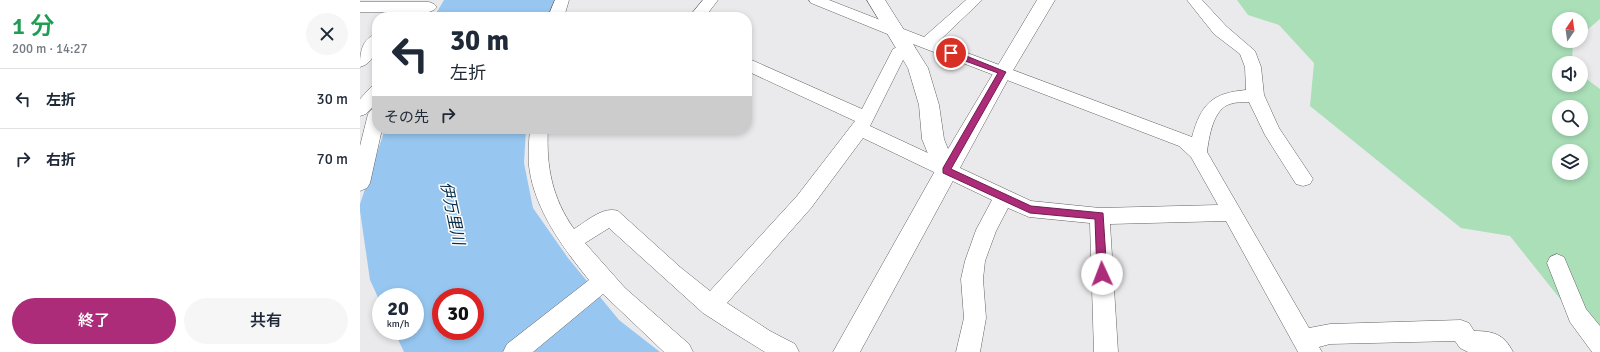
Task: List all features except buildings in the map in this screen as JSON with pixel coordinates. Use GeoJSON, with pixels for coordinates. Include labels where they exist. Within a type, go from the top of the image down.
{"type":"FeatureCollection","features":[{"type":"Feature","properties":{"kind":"street"},"geometry":{"type":"LineString","coordinates":[[558,12],[562,0]]}},
{"type":"Feature","properties":{"kind":"street"},"geometry":{"type":"LineString","coordinates":[[701,12],[711,0]]}},
{"type":"Feature","properties":{"kind":"street"},"geometry":{"type":"LineString","coordinates":[[816,0],[902,40],[926,44],[1185,141],[1198,152],[1306,346],[1330,334],[1461,330],[1468,341],[1492,342],[1501,352]]}},
{"type":"Feature","properties":{"kind":"street"},"geometry":{"type":"LineString","coordinates":[[876,0],[918,68],[929,105],[933,140],[946,171]]}},
{"type":"Feature","properties":{"kind":"street"},"geometry":{"type":"LineString","coordinates":[[926,44],[975,0]]}},
{"type":"Feature","properties":{"kind":"street"},"geometry":{"type":"LineString","coordinates":[[846,352],[1002,72],[1046,0]]}},
{"type":"Feature","properties":{"kind":"street"},"geometry":{"type":"LineString","coordinates":[[1194,0],[1220,30],[1247,51],[1253,67],[1255,95],[1271,130],[1303,179]]}},
{"type":"Feature","properties":{"kind":"street"},"geometry":{"type":"LineString","coordinates":[[360,7],[397,12],[428,8]]}},
{"type":"Feature","properties":{"kind":"street"},"geometry":{"type":"LineString","coordinates":[[711,306],[804,202],[863,124],[899,53],[902,40]]}},
{"type":"Feature","properties":{"kind":"street"},"geometry":{"type":"LineString","coordinates":[[360,62],[372,46]]}},
{"type":"Feature","properties":{"kind":"street"},"geometry":{"type":"LineString","coordinates":[[752,67],[863,124],[946,171],[1030,209],[1100,216],[1232,213]]}},
{"type":"Feature","properties":{"kind":"street"},"geometry":{"type":"LineString","coordinates":[[1198,152],[1200,137],[1212,108],[1221,100],[1255,95]]}},
{"type":"Feature","properties":{"kind":"street"},"geometry":{"type":"LineString","coordinates":[[360,110],[372,97]]}},
{"type":"Feature","properties":{"kind":"street"},"geometry":{"type":"LineString","coordinates":[[360,183],[372,134]]}},
{"type":"Feature","properties":{"kind":"street"},"geometry":{"type":"LineString","coordinates":[[539,134],[538,154],[540,177],[554,213],[571,241],[585,260],[604,281],[681,352]]}},
{"type":"Feature","properties":{"kind":"street"},"geometry":{"type":"LineString","coordinates":[[968,352],[975,318],[972,279],[974,261],[986,230],[1004,197]]}},
{"type":"Feature","properties":{"kind":"street"},"geometry":{"type":"LineString","coordinates":[[1100,216],[1106,352]]}},
{"type":"Feature","properties":{"kind":"street"},"geometry":{"type":"LineString","coordinates":[[571,241],[611,217],[665,268],[711,306],[787,352]]}},
{"type":"Feature","properties":{"kind":"street"},"geometry":{"type":"LineString","coordinates":[[1557,264],[1578,315],[1600,344]]}},
{"type":"Feature","properties":{"kind":"street"},"geometry":{"type":"LineString","coordinates":[[515,352],[604,281]]}},
{"type":"Feature","properties":{"kind":"green space"},"geometry":{"type":"Polygon","coordinates":[[[1237,0],[1600,0],[1600,19],[1588,29],[1588,12],[1552,12],[1552,48],[1573,48],[1572,56],[1552,56],[1552,92],[1588,92],[1588,80],[1600,89],[1600,349],[1510,236],[1461,228],[1310,106],[1314,63],[1279,25],[1248,15],[1237,0]]]}},
{"type":"Feature","properties":{"kind":"water"},"geometry":{"type":"Polygon","coordinates":[[[444,0],[554,0],[550,12],[437,12],[444,0]]]}},
{"type":"Feature","properties":{"kind":"water","name":"伊万里川"},"geometry":{"type":"Polygon","coordinates":[[[383,134],[526,134],[524,163],[533,208],[568,258],[619,320],[660,352],[404,352],[398,340],[424,340],[424,288],[374,288],[370,280],[360,204],[383,134]]]}},
{"type":"Feature","properties":{"kind":"route"},"geometry":{"type":"LineString","coordinates":[[951,53],[1002,72],[946,171],[1030,209],[1100,216],[1102,274]]}}]}
